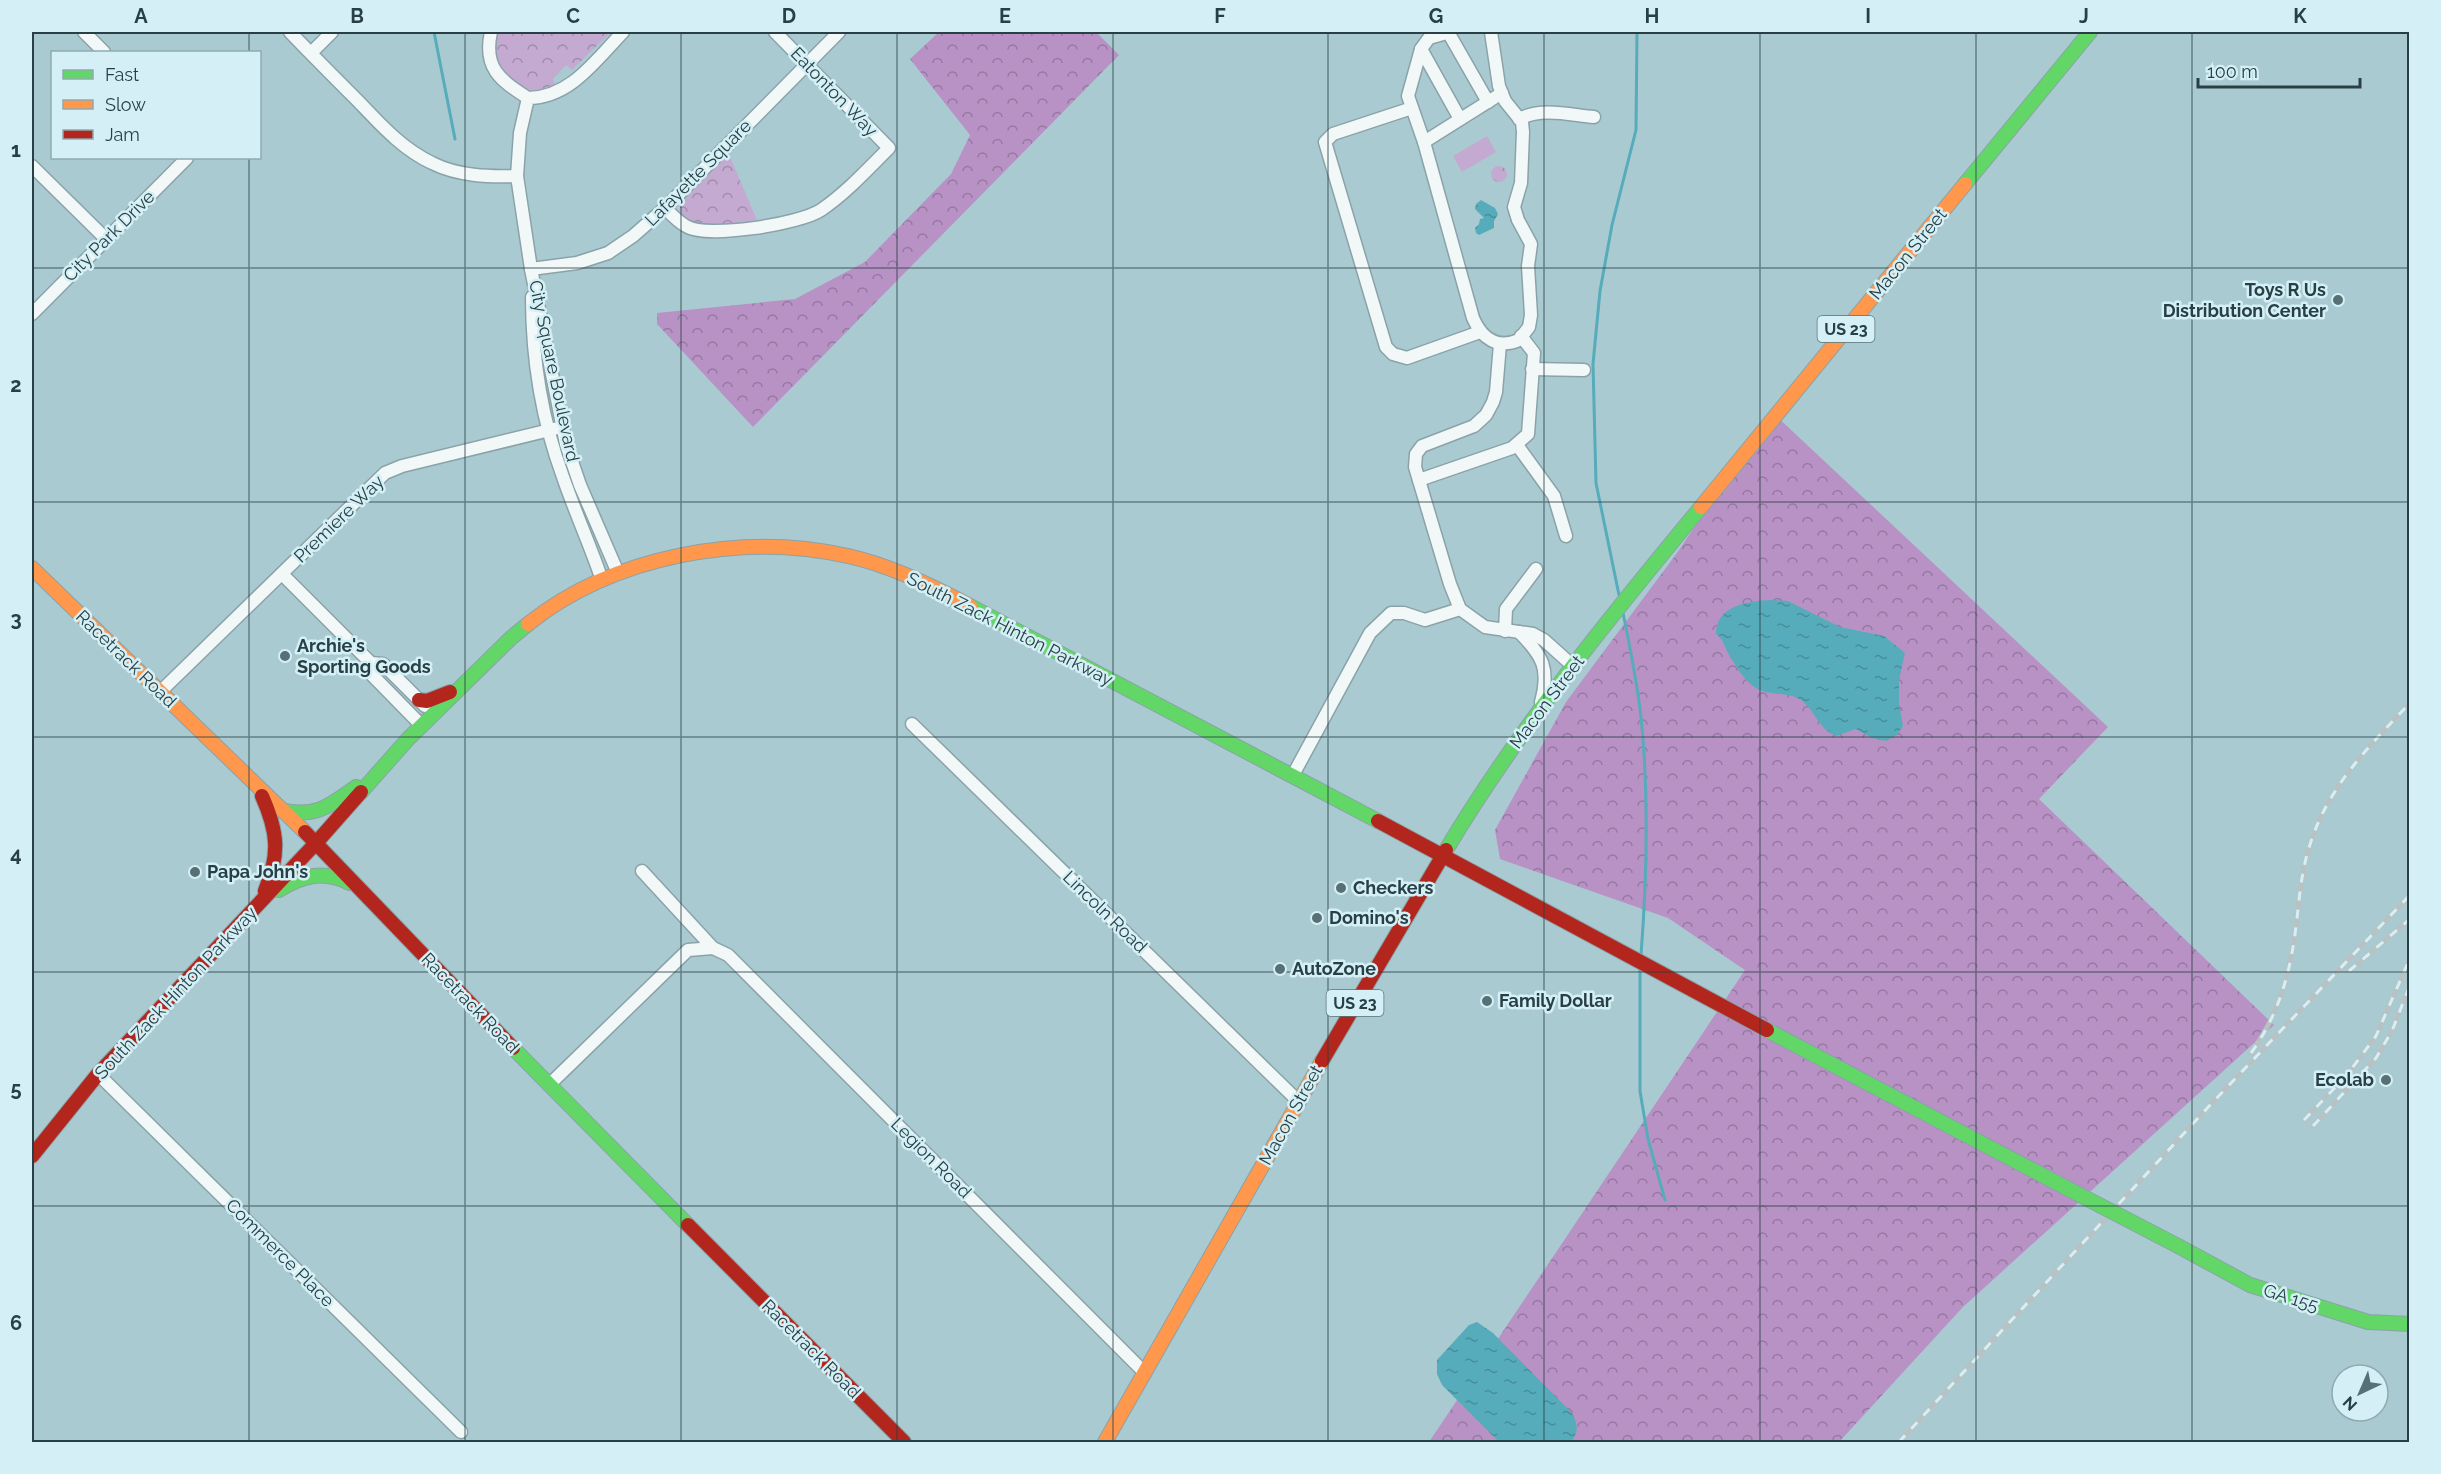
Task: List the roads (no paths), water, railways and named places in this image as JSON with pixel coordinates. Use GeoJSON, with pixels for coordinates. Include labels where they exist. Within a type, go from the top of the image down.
{"type":"FeatureCollection","features":[{"type":"Feature","properties":{"kind":"main road","name":"Macon Street"},"geometry":{"type":"LineString","coordinates":[[1105,1443],[1298,1101],[1442,856],[1501,762],[1621,604],[2090,32]]}},
{"type":"Feature","properties":{"kind":"main road","name":"South Zack Hinton Parkway"},"geometry":{"type":"LineString","coordinates":[[32,1156],[98,1074],[316,843],[422,726],[511,638],[552,606],[618,573],[717,548],[785,548],[848,556],[926,583],[1293,775],[1442,856]]}},
{"type":"Feature","properties":{"kind":"main road","name":"Racetrack Road"},"geometry":{"type":"LineString","coordinates":[[32,568],[316,843],[549,1085],[904,1443]]}},
{"type":"Feature","properties":{"kind":"main road"},"geometry":{"type":"LineString","coordinates":[[419,700],[427,701],[442,697],[462,686]]}},
{"type":"Feature","properties":{"kind":"main road"},"geometry":{"type":"LineString","coordinates":[[282,811],[305,816],[320,812],[382,769]]}},
{"type":"Feature","properties":{"kind":"main road"},"geometry":{"type":"LineString","coordinates":[[258,787],[269,811],[278,842],[271,878],[261,902]]}},
{"type":"Feature","properties":{"kind":"main road","name":"GA 155"},"geometry":{"type":"LineString","coordinates":[[1442,856],[1812,1055],[2250,1285],[2368,1322],[2409,1324]]}},
{"type":"Feature","properties":{"kind":"main road"},"geometry":{"type":"LineString","coordinates":[[261,902],[292,881],[309,874],[342,879],[356,887]]}},
{"type":"Feature","properties":{"kind":"street"},"geometry":{"type":"LineString","coordinates":[[84,32],[103,51]]}},
{"type":"Feature","properties":{"kind":"street"},"geometry":{"type":"LineString","coordinates":[[290,32],[392,136],[412,152],[433,164],[463,173],[489,177],[518,176]]}},
{"type":"Feature","properties":{"kind":"street"},"geometry":{"type":"LineString","coordinates":[[311,53],[332,32]]}},
{"type":"Feature","properties":{"kind":"street"},"geometry":{"type":"LineString","coordinates":[[491,32],[488,46],[490,65],[506,84],[528,98],[545,98],[558,93],[575,81],[623,32]]}},
{"type":"Feature","properties":{"kind":"street","name":"Eatonton Way"},"geometry":{"type":"LineString","coordinates":[[664,208],[687,227],[703,230],[724,231],[785,223],[819,212],[852,185],[889,148],[775,32]]}},
{"type":"Feature","properties":{"kind":"street","name":"Lafayette Square"},"geometry":{"type":"LineString","coordinates":[[531,269],[576,263],[608,253],[633,236],[664,208],[839,32]]}},
{"type":"Feature","properties":{"kind":"street"},"geometry":{"type":"LineString","coordinates":[[1488,102],[1449,32],[1427,35],[1408,96],[1425,142],[1464,289],[1480,332],[1500,344],[1519,340],[1529,327],[1531,315],[1528,266],[1531,244],[1514,207],[1521,183],[1523,132],[1519,119],[1505,101],[1502,93],[1491,32]]}},
{"type":"Feature","properties":{"kind":"street"},"geometry":{"type":"LineString","coordinates":[[1422,49],[1460,119]]}},
{"type":"Feature","properties":{"kind":"street"},"geometry":{"type":"LineString","coordinates":[[1425,142],[1502,93]]}},
{"type":"Feature","properties":{"kind":"street","name":"City Square Boulevard"},"geometry":{"type":"LineString","coordinates":[[528,98],[520,133],[518,176],[531,269],[562,427],[580,485],[618,573]]}},
{"type":"Feature","properties":{"kind":"street"},"geometry":{"type":"LineString","coordinates":[[1412,108],[1333,134],[1325,142],[1386,347],[1393,354],[1407,358],[1480,332]]}},
{"type":"Feature","properties":{"kind":"street"},"geometry":{"type":"LineString","coordinates":[[1519,119],[1530,113],[1545,112],[1594,117]]}},
{"type":"Feature","properties":{"kind":"street","name":"City Park Drive"},"geometry":{"type":"LineString","coordinates":[[32,314],[186,159]]}},
{"type":"Feature","properties":{"kind":"street"},"geometry":{"type":"LineString","coordinates":[[32,166],[106,240]]}},
{"type":"Feature","properties":{"kind":"street","name":"City Square Boulevard"},"geometry":{"type":"LineString","coordinates":[[531,269],[532,338],[542,404],[562,477],[587,534],[602,580]]}},
{"type":"Feature","properties":{"kind":"street"},"geometry":{"type":"LineString","coordinates":[[1419,480],[1517,445],[1528,434],[1534,353],[1521,336]]}},
{"type":"Feature","properties":{"kind":"street"},"geometry":{"type":"LineString","coordinates":[[1500,344],[1496,392],[1486,415],[1474,426],[1422,446],[1416,454],[1419,480],[1450,584],[1460,609],[1485,627],[1533,634],[1544,640],[1573,666]]}},
{"type":"Feature","properties":{"kind":"street"},"geometry":{"type":"LineString","coordinates":[[1532,369],[1584,370]]}},
{"type":"Feature","properties":{"kind":"street","name":"Premiere Way"},"geometry":{"type":"LineString","coordinates":[[160,692],[374,482],[388,471],[562,427]]}},
{"type":"Feature","properties":{"kind":"street"},"geometry":{"type":"LineString","coordinates":[[1517,445],[1554,496],[1566,536]]}},
{"type":"Feature","properties":{"kind":"street"},"geometry":{"type":"LineString","coordinates":[[1505,631],[1506,609],[1536,569]]}},
{"type":"Feature","properties":{"kind":"street"},"geometry":{"type":"LineString","coordinates":[[282,574],[371,663],[372,675],[422,726]]}},
{"type":"Feature","properties":{"kind":"street"},"geometry":{"type":"LineString","coordinates":[[1293,775],[1371,633],[1391,614],[1404,613],[1425,620],[1460,609]]}},
{"type":"Feature","properties":{"kind":"street"},"geometry":{"type":"LineString","coordinates":[[1519,632],[1536,652],[1545,672],[1547,682],[1540,709]]}},
{"type":"Feature","properties":{"kind":"street"},"geometry":{"type":"LineString","coordinates":[[371,663],[383,664],[434,715]]}},
{"type":"Feature","properties":{"kind":"street","name":"Lincoln Road"},"geometry":{"type":"LineString","coordinates":[[912,724],[1298,1101]]}},
{"type":"Feature","properties":{"kind":"street","name":"Legion Road"},"geometry":{"type":"LineString","coordinates":[[642,871],[713,948],[728,955],[1145,1373]]}},
{"type":"Feature","properties":{"kind":"street"},"geometry":{"type":"LineString","coordinates":[[549,1085],[688,950],[713,948]]}},
{"type":"Feature","properties":{"kind":"street","name":"Commerce Place"},"geometry":{"type":"LineString","coordinates":[[98,1074],[461,1432]]}},
{"type":"Feature","properties":{"kind":"water"},"geometry":{"type":"Polygon","coordinates":[[[1481,200],[1495,208],[1498,214],[1494,221],[1494,228],[1479,235],[1475,228],[1480,219],[1484,218],[1475,209],[1476,204],[1481,200]]]}},
{"type":"Feature","properties":{"kind":"water"},"geometry":{"type":"Polygon","coordinates":[[[1771,600],[1788,601],[1840,627],[1884,636],[1905,653],[1899,680],[1899,704],[1903,726],[1897,735],[1886,741],[1872,738],[1856,729],[1836,736],[1825,729],[1801,700],[1759,689],[1746,679],[1716,634],[1717,624],[1735,606],[1771,600]]]}},
{"type":"Feature","properties":{"kind":"water"},"geometry":{"type":"Polygon","coordinates":[[[1477,1322],[1493,1333],[1572,1413],[1577,1428],[1571,1442],[1499,1442],[1442,1385],[1437,1374],[1437,1360],[1469,1325],[1477,1322]]]}},
{"type":"Feature","properties":{"kind":"waterway"},"geometry":{"type":"LineString","coordinates":[[434,32],[455,139]]}},
{"type":"Feature","properties":{"kind":"waterway"},"geometry":{"type":"LineString","coordinates":[[1619,595],[1596,483],[1593,364],[1600,291],[1612,225],[1636,130],[1637,32]]}},
{"type":"Feature","properties":{"kind":"waterway"},"geometry":{"type":"LineString","coordinates":[[1623,613],[1633,664],[1644,746],[1646,866],[1641,955]]}},
{"type":"Feature","properties":{"kind":"waterway"},"geometry":{"type":"LineString","coordinates":[[1640,968],[1640,1091],[1648,1139],[1665,1200]]}},
{"type":"Feature","properties":{"kind":"railway"},"geometry":{"type":"LineString","coordinates":[[2251,1053],[2275,1011],[2285,981],[2304,869],[2316,827],[2337,788],[2350,770],[2410,703]]}},
{"type":"Feature","properties":{"kind":"railway"},"geometry":{"type":"LineString","coordinates":[[1899,1442],[2212,1103],[2410,895]]}},
{"type":"Feature","properties":{"kind":"railway"},"geometry":{"type":"LineString","coordinates":[[2349,971],[2410,919]]}},
{"type":"Feature","properties":{"kind":"railway"},"geometry":{"type":"LineString","coordinates":[[2304,1120],[2347,1075],[2376,1036],[2410,958]]}},
{"type":"Feature","properties":{"kind":"railway"},"geometry":{"type":"LineString","coordinates":[[2313,1126],[2376,1058],[2392,1031],[2410,985]]}},
{"type":"Feature","properties":{"kind":"place","name":"Toys R Us Distribution Center"},"geometry":{"type":"Point","coordinates":[2338,300]}},
{"type":"Feature","properties":{"kind":"place","name":"Archie's Sporting Goods"},"geometry":{"type":"Point","coordinates":[285,656]}},
{"type":"Feature","properties":{"kind":"place","name":"Papa John's"},"geometry":{"type":"Point","coordinates":[195,872]}},
{"type":"Feature","properties":{"kind":"place","name":"Checkers"},"geometry":{"type":"Point","coordinates":[1341,888]}},
{"type":"Feature","properties":{"kind":"place","name":"Domino's"},"geometry":{"type":"Point","coordinates":[1317,918]}},
{"type":"Feature","properties":{"kind":"place","name":"AutoZone"},"geometry":{"type":"Point","coordinates":[1280,969]}},
{"type":"Feature","properties":{"kind":"place","name":"Family Dollar"},"geometry":{"type":"Point","coordinates":[1487,1001]}},
{"type":"Feature","properties":{"kind":"place","name":"Ecolab"},"geometry":{"type":"Point","coordinates":[2386,1080]}}]}
